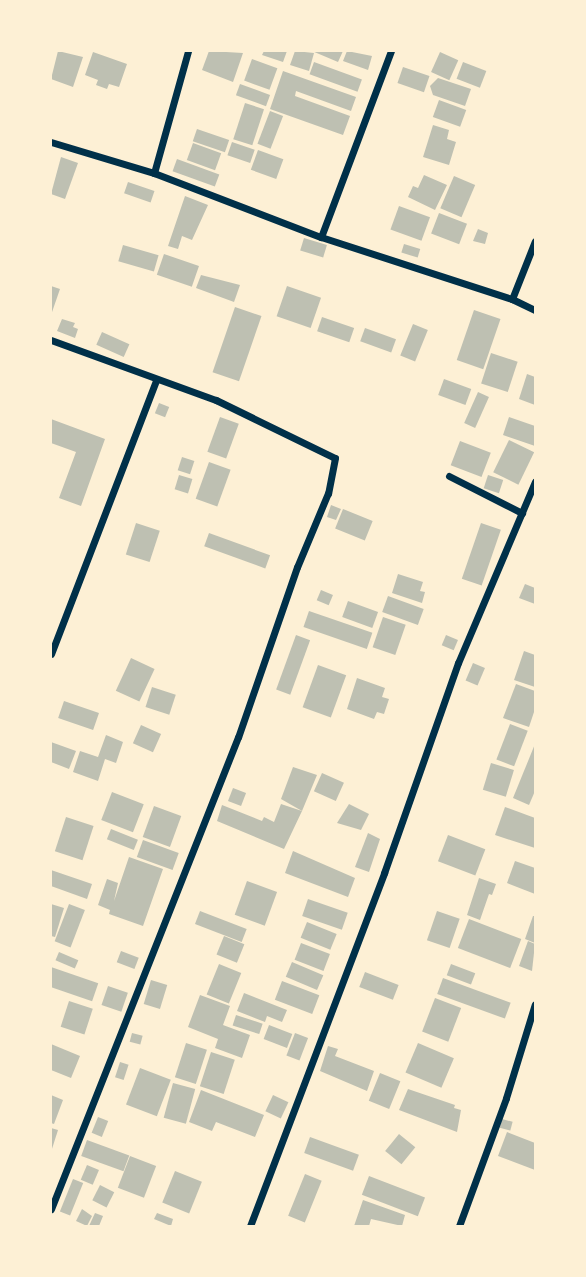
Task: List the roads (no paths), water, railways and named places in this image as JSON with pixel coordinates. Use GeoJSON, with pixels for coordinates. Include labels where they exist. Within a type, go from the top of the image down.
{"type":"FeatureCollection","features":[{"type":"Feature","properties":{"kind":"street"},"geometry":{"type":"LineString","coordinates":[[154,173],[188,51]]}},
{"type":"Feature","properties":{"kind":"street"},"geometry":{"type":"LineString","coordinates":[[321,237],[391,51]]}},
{"type":"Feature","properties":{"kind":"street"},"geometry":{"type":"LineString","coordinates":[[51,142],[154,173],[321,237],[512,299],[535,310]]}},
{"type":"Feature","properties":{"kind":"street"},"geometry":{"type":"LineString","coordinates":[[512,299],[535,240]]}},
{"type":"Feature","properties":{"kind":"street"},"geometry":{"type":"LineString","coordinates":[[51,340],[216,400],[335,457],[328,492],[297,567],[238,737],[51,1209]]}},
{"type":"Feature","properties":{"kind":"street"},"geometry":{"type":"LineString","coordinates":[[51,654],[156,380]]}},
{"type":"Feature","properties":{"kind":"street"},"geometry":{"type":"LineString","coordinates":[[449,476],[522,513]]}},
{"type":"Feature","properties":{"kind":"street"},"geometry":{"type":"LineString","coordinates":[[250,1226],[384,873],[458,663],[535,482]]}},
{"type":"Feature","properties":{"kind":"street"},"geometry":{"type":"LineString","coordinates":[[459,1226],[506,1098],[535,1004]]}}]}
